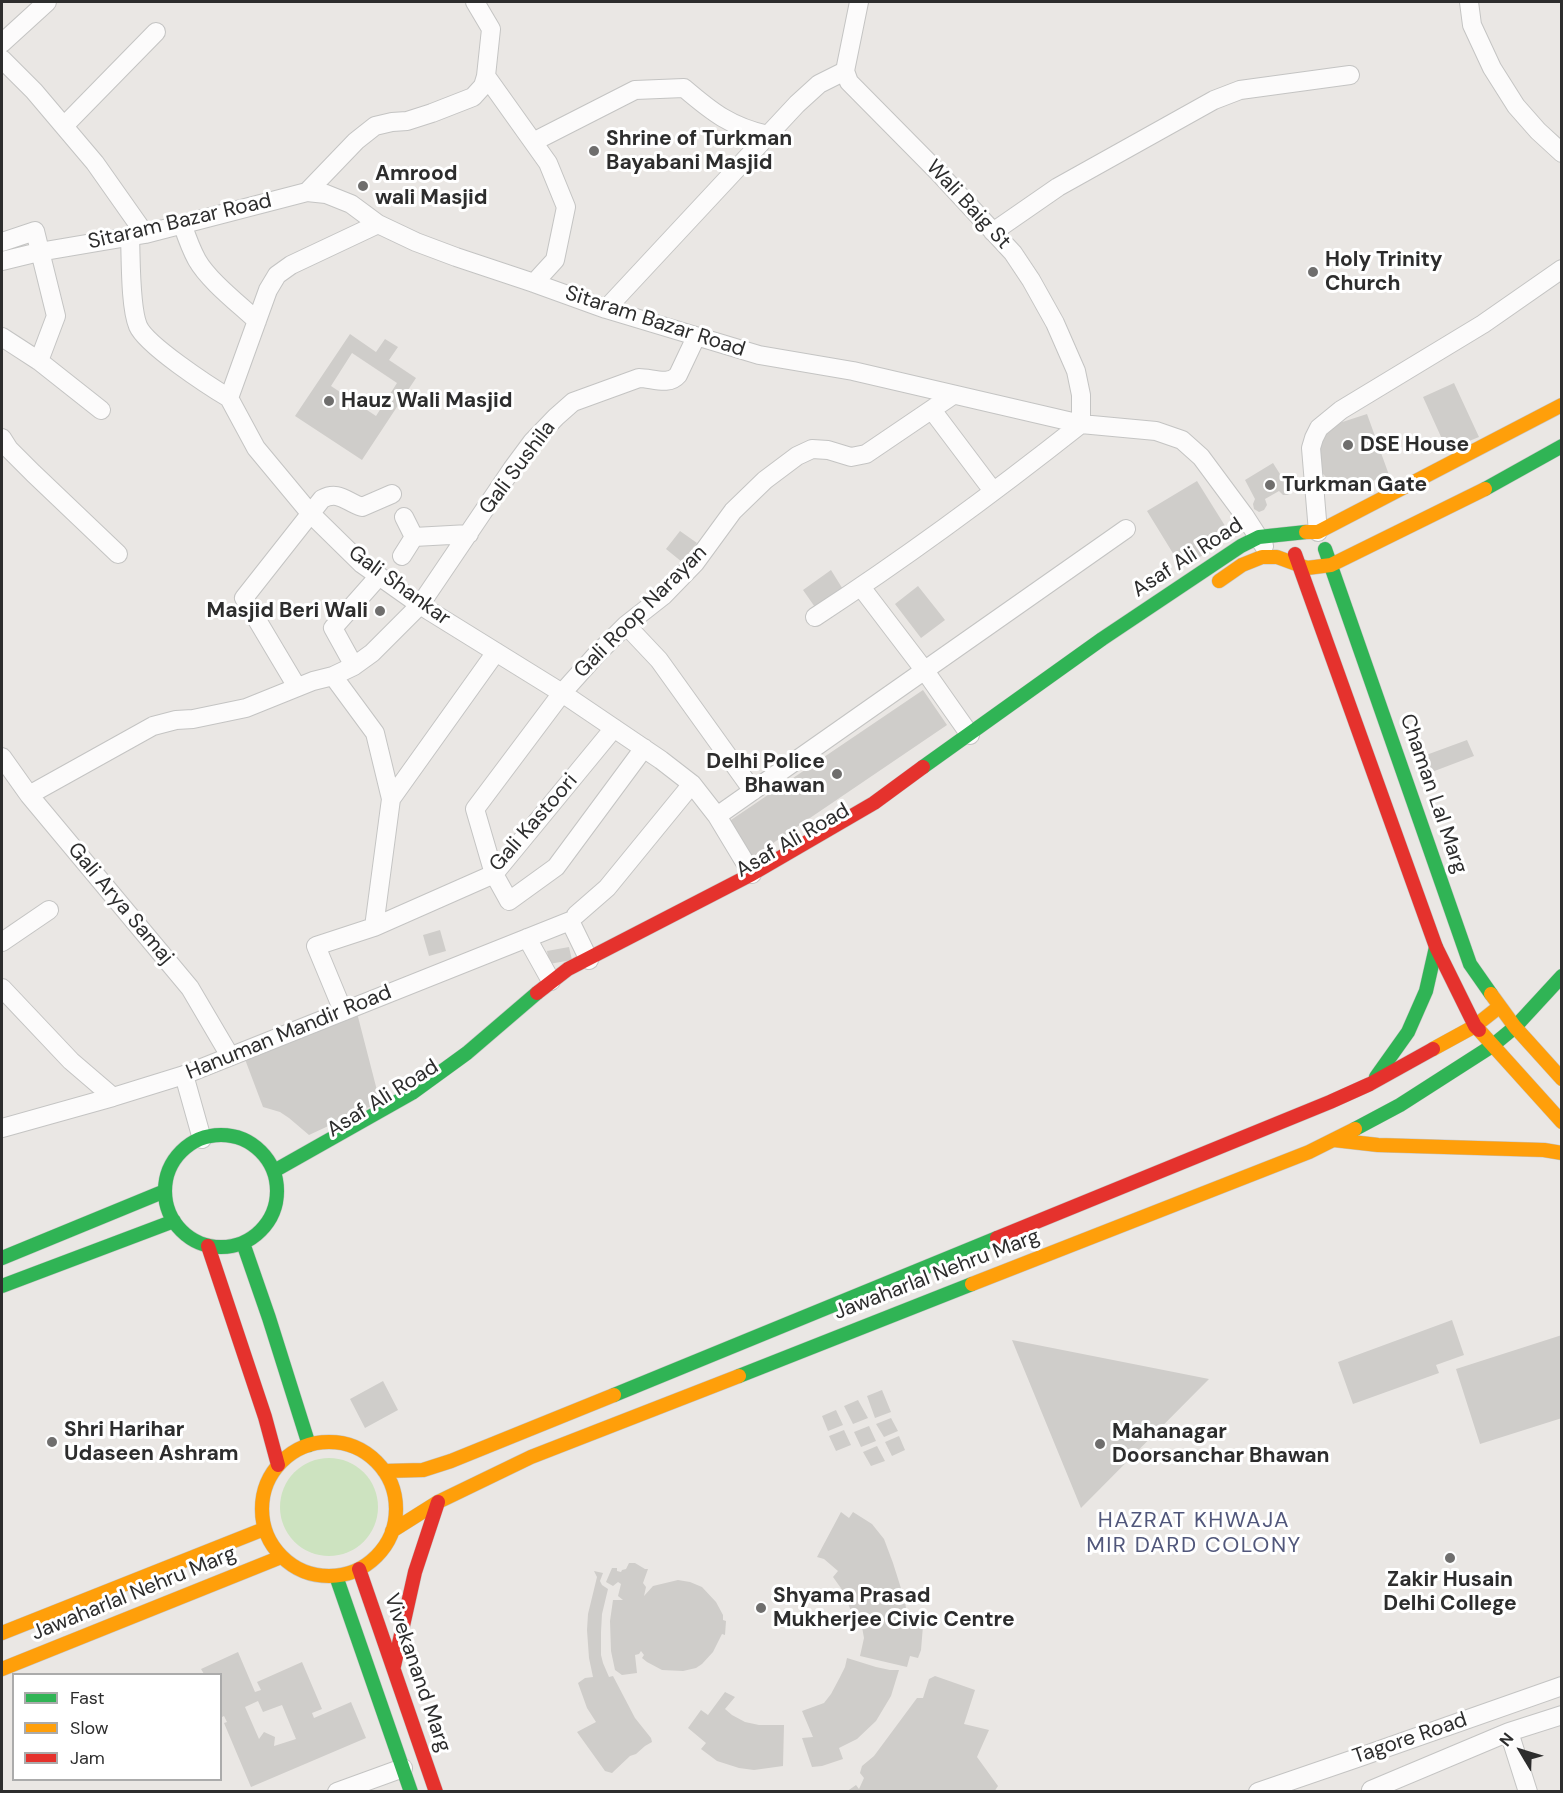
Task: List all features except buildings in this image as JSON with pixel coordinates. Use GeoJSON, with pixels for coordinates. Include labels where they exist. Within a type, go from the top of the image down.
{"type":"FeatureCollection","features":[{"type":"Feature","properties":{"kind":"main road","name":"Asaf Ali Road"},"geometry":{"type":"LineString","coordinates":[[544,1005],[568,969],[752,874],[874,803],[1102,639],[1241,546],[1259,537],[1318,532],[1562,405]]}},
{"type":"Feature","properties":{"kind":"main road","name":"Asaf Ali Road"},"geometry":{"type":"LineString","coordinates":[[1208,588],[1247,562],[1269,556],[1282,558],[1300,567],[1314,568],[1331,565],[1505,479],[1562,446]]}},
{"type":"Feature","properties":{"kind":"main road"},"geometry":{"type":"LineString","coordinates":[[1318,532],[1331,565]]}},
{"type":"Feature","properties":{"kind":"main road"},"geometry":{"type":"LineString","coordinates":[[1288,533],[1436,947],[1474,1026],[1562,1122]]}},
{"type":"Feature","properties":{"kind":"main road","name":"Chaman Lal Marg"},"geometry":{"type":"LineString","coordinates":[[1331,565],[1470,964],[1499,1007],[1562,1079]]}},
{"type":"Feature","properties":{"kind":"main road","name":"Asaf Ali Road"},"geometry":{"type":"LineString","coordinates":[[862,825],[891,808]]}},
{"type":"Feature","properties":{"kind":"main road","name":"Asaf Ali Road"},"geometry":{"type":"LineString","coordinates":[[717,907],[787,869]]}},
{"type":"Feature","properties":{"kind":"main road"},"geometry":{"type":"LineString","coordinates":[[1370,1084],[1408,1032],[1426,991],[1436,947]]}},
{"type":"Feature","properties":{"kind":"main road","name":"Jawaharlal Nehru Marg"},"geometry":{"type":"LineString","coordinates":[[392,1531],[438,1502],[531,1457],[1309,1152],[1400,1105],[1491,1046],[1515,1027],[1562,976]]}},
{"type":"Feature","properties":{"kind":"main road","name":"Asaf Ali Road"},"geometry":{"type":"LineString","coordinates":[[274,1171],[412,1093],[559,984]]}},
{"type":"Feature","properties":{"kind":"main road","name":"Jawaharlal Nehru Marg"},"geometry":{"type":"LineString","coordinates":[[384,1471],[423,1470],[451,1461],[1308,1111],[1370,1084],[1474,1026],[1499,1007]]}},
{"type":"Feature","properties":{"kind":"main road"},"geometry":{"type":"LineString","coordinates":[[219,1135],[236,1137],[252,1144],[265,1156],[283,1185],[269,1221],[243,1244],[227,1247],[208,1246],[197,1242],[184,1233],[174,1221],[168,1207],[165,1191],[168,1174],[176,1159],[187,1147],[202,1139],[219,1135]]}},
{"type":"Feature","properties":{"kind":"main road"},"geometry":{"type":"LineString","coordinates":[[1334,1140],[1378,1145],[1544,1150],[1562,1153]]}},
{"type":"Feature","properties":{"kind":"main road"},"geometry":{"type":"LineString","coordinates":[[2,1258],[165,1191]]}},
{"type":"Feature","properties":{"kind":"main road"},"geometry":{"type":"LineString","coordinates":[[2,1286],[174,1221]]}},
{"type":"Feature","properties":{"kind":"main road"},"geometry":{"type":"LineString","coordinates":[[243,1244],[309,1445]]}},
{"type":"Feature","properties":{"kind":"main road"},"geometry":{"type":"LineString","coordinates":[[208,1246],[265,1417],[278,1466]]}},
{"type":"Feature","properties":{"kind":"main road"},"geometry":{"type":"LineString","coordinates":[[337,1442],[363,1451],[384,1471],[393,1490],[395,1521],[379,1553],[359,1569],[336,1576],[307,1573],[290,1565],[271,1544],[264,1529],[261,1510],[264,1491],[272,1473],[296,1451],[309,1445],[337,1442]]}},
{"type":"Feature","properties":{"kind":"main road"},"geometry":{"type":"LineString","coordinates":[[394,1669],[415,1572],[438,1502]]}},
{"type":"Feature","properties":{"kind":"main road","name":"Jawaharlal Nehru Marg"},"geometry":{"type":"LineString","coordinates":[[2,1633],[264,1529]]}},
{"type":"Feature","properties":{"kind":"main road","name":"Jawaharlal Nehru Marg"},"geometry":{"type":"LineString","coordinates":[[2,1669],[281,1557]]}},
{"type":"Feature","properties":{"kind":"main road","name":"Vivekanand Marg"},"geometry":{"type":"LineString","coordinates":[[359,1569],[436,1791]]}},
{"type":"Feature","properties":{"kind":"main road"},"geometry":{"type":"LineString","coordinates":[[336,1576],[411,1791]]}},
{"type":"Feature","properties":{"kind":"street"},"geometry":{"type":"LineString","coordinates":[[307,192],[356,141],[375,126],[424,116],[473,97],[483,86],[491,29],[475,2]]}},
{"type":"Feature","properties":{"kind":"street"},"geometry":{"type":"LineString","coordinates":[[606,309],[797,104],[819,84],[845,71],[859,2]]}},
{"type":"Feature","properties":{"kind":"street"},"geometry":{"type":"LineString","coordinates":[[1468,2],[1472,25],[1492,68],[1516,106],[1562,153]]}},
{"type":"Feature","properties":{"kind":"street"},"geometry":{"type":"LineString","coordinates":[[2,43],[43,3]]}},
{"type":"Feature","properties":{"kind":"street"},"geometry":{"type":"LineString","coordinates":[[64,126],[156,32]]}},
{"type":"Feature","properties":{"kind":"street"},"geometry":{"type":"LineString","coordinates":[[2,59],[34,91],[95,163],[137,236],[134,310],[138,327],[148,340],[188,371],[229,398],[268,290],[278,275],[291,265],[378,224]]}},
{"type":"Feature","properties":{"kind":"street","name":"Wali Baig St"},"geometry":{"type":"LineString","coordinates":[[845,71],[849,82],[857,91],[938,172],[1013,253],[1055,323],[1076,371],[1081,395],[1081,424]]}},
{"type":"Feature","properties":{"kind":"street"},"geometry":{"type":"LineString","coordinates":[[993,232],[1058,187],[1214,100],[1239,90],[1350,75]]}},
{"type":"Feature","properties":{"kind":"street"},"geometry":{"type":"LineString","coordinates":[[486,76],[548,163],[566,207],[555,260],[534,283]]}},
{"type":"Feature","properties":{"kind":"street"},"geometry":{"type":"LineString","coordinates":[[533,142],[635,90],[684,88],[728,122],[746,130],[768,135]]}},
{"type":"Feature","properties":{"kind":"street","name":"Sitaram Bazar Road"},"geometry":{"type":"LineString","coordinates":[[2,261],[39,252],[183,226],[307,192],[326,194],[351,204],[378,224],[416,242],[606,309],[696,337],[759,355],[853,371],[1081,424],[1156,431],[1182,440],[1201,457],[1259,537],[1269,556]]}},
{"type":"Feature","properties":{"kind":"street"},"geometry":{"type":"LineString","coordinates":[[183,226],[198,263],[257,321]]}},
{"type":"Feature","properties":{"kind":"street"},"geometry":{"type":"LineString","coordinates":[[2,242],[35,231],[56,316],[39,361]]}},
{"type":"Feature","properties":{"kind":"street"},"geometry":{"type":"LineString","coordinates":[[1318,532],[1311,448],[1319,428],[1341,410],[1483,324],[1562,269]]}},
{"type":"Feature","properties":{"kind":"street"},"geometry":{"type":"LineString","coordinates":[[2,337],[39,361],[100,410]]}},
{"type":"Feature","properties":{"kind":"street","name":"Gali Sushila"},"geometry":{"type":"LineString","coordinates":[[29,795],[153,726],[246,708],[354,666],[372,652],[420,605],[512,469],[532,442],[556,417],[573,402],[639,378],[674,380],[696,337]]}},
{"type":"Feature","properties":{"kind":"street","name":"Gali Roop Narayan"},"geometry":{"type":"LineString","coordinates":[[494,874],[475,809],[562,693],[597,654],[626,626],[663,596],[695,562],[733,511],[765,480],[797,456],[813,449],[828,450],[851,457],[866,454],[953,395]]}},
{"type":"Feature","properties":{"kind":"street","name":"Gali Shankar"},"geometry":{"type":"LineString","coordinates":[[229,398],[256,448],[310,513],[362,564],[420,605],[562,693],[644,748],[692,784],[717,816],[752,874]]}},
{"type":"Feature","properties":{"kind":"street"},"geometry":{"type":"LineString","coordinates":[[932,410],[993,491]]}},
{"type":"Feature","properties":{"kind":"street"},"geometry":{"type":"LineString","coordinates":[[815,616],[861,586],[993,491],[1081,424]]}},
{"type":"Feature","properties":{"kind":"street"},"geometry":{"type":"LineString","coordinates":[[2,438],[9,449],[118,554]]}},
{"type":"Feature","properties":{"kind":"street"},"geometry":{"type":"LineString","coordinates":[[297,687],[244,598],[322,499],[330,495],[342,496],[362,507],[392,494]]}},
{"type":"Feature","properties":{"kind":"street"},"geometry":{"type":"LineString","coordinates":[[404,517],[414,537]]}},
{"type":"Feature","properties":{"kind":"street"},"geometry":{"type":"LineString","coordinates":[[717,816],[1126,529]]}},
{"type":"Feature","properties":{"kind":"street"},"geometry":{"type":"LineString","coordinates":[[414,537],[469,534]]}},
{"type":"Feature","properties":{"kind":"street"},"geometry":{"type":"LineString","coordinates":[[402,556],[414,537]]}},
{"type":"Feature","properties":{"kind":"street"},"geometry":{"type":"LineString","coordinates":[[354,666],[333,628],[379,576]]}},
{"type":"Feature","properties":{"kind":"street"},"geometry":{"type":"LineString","coordinates":[[861,586],[970,735]]}},
{"type":"Feature","properties":{"kind":"street"},"geometry":{"type":"LineString","coordinates":[[626,626],[659,660],[753,791]]}},
{"type":"Feature","properties":{"kind":"street"},"geometry":{"type":"LineString","coordinates":[[391,799],[496,652]]}},
{"type":"Feature","properties":{"kind":"street"},"geometry":{"type":"LineString","coordinates":[[333,676],[375,733],[391,799],[374,927]]}},
{"type":"Feature","properties":{"kind":"street","name":"Gali Kastoori"},"geometry":{"type":"LineString","coordinates":[[344,1011],[316,946],[374,927],[494,874],[614,728]]}},
{"type":"Feature","properties":{"kind":"street"},"geometry":{"type":"LineString","coordinates":[[494,874],[509,901],[556,867],[644,748]]}},
{"type":"Feature","properties":{"kind":"street","name":"Gali Arya Samaj"},"geometry":{"type":"LineString","coordinates":[[2,757],[29,795],[190,988],[230,1056]]}},
{"type":"Feature","properties":{"kind":"street","name":"Hanuman Mandir Road"},"geometry":{"type":"LineString","coordinates":[[2,1128],[184,1075],[573,918],[607,888],[692,784]]}},
{"type":"Feature","properties":{"kind":"street"},"geometry":{"type":"LineString","coordinates":[[2,942],[49,910]]}},
{"type":"Feature","properties":{"kind":"street"},"geometry":{"type":"LineString","coordinates":[[573,918],[589,960]]}},
{"type":"Feature","properties":{"kind":"street"},"geometry":{"type":"LineString","coordinates":[[527,938],[559,984]]}},
{"type":"Feature","properties":{"kind":"street"},"geometry":{"type":"LineString","coordinates":[[2,988],[71,1061],[113,1097]]}},
{"type":"Feature","properties":{"kind":"street"},"geometry":{"type":"LineString","coordinates":[[184,1075],[202,1139]]}},
{"type":"Feature","properties":{"kind":"street","name":"Tagore Road"},"geometry":{"type":"LineString","coordinates":[[1257,1791],[1562,1686]]}},
{"type":"Feature","properties":{"kind":"street"},"geometry":{"type":"LineString","coordinates":[[1372,1791],[1509,1732],[1562,1715]]}},
{"type":"Feature","properties":{"kind":"street"},"geometry":{"type":"LineString","coordinates":[[1509,1732],[1528,1791]]}},
{"type":"Feature","properties":{"kind":"street"},"geometry":{"type":"LineString","coordinates":[[337,1791],[403,1768]]}},
{"type":"Feature","properties":{"kind":"green space"},"geometry":{"type":"Polygon","coordinates":[[[329,1458],[348,1462],[364,1472],[374,1488],[378,1507],[374,1526],[364,1542],[348,1552],[329,1556],[310,1552],[294,1542],[284,1526],[280,1507],[284,1488],[294,1472],[310,1462],[329,1458]]]}},
{"type":"Feature","properties":{"kind":"traffic: fast"},"geometry":{"type":"LineString","coordinates":[[1485,489],[1562,446]]}},
{"type":"Feature","properties":{"kind":"traffic: fast"},"geometry":{"type":"LineString","coordinates":[[923,767],[1102,639],[1241,546],[1259,537],[1306,532]]}},
{"type":"Feature","properties":{"kind":"traffic: fast"},"geometry":{"type":"LineString","coordinates":[[1325,549],[1470,964],[1491,994]]}},
{"type":"Feature","properties":{"kind":"traffic: fast"},"geometry":{"type":"LineString","coordinates":[[1376,1077],[1408,1032],[1426,991],[1436,947]]}},
{"type":"Feature","properties":{"kind":"traffic: fast"},"geometry":{"type":"LineString","coordinates":[[1355,1129],[1400,1105],[1492,1046],[1515,1027],[1562,976]]}},
{"type":"Feature","properties":{"kind":"traffic: fast"},"geometry":{"type":"LineString","coordinates":[[274,1171],[412,1093],[467,1053],[537,993]]}},
{"type":"Feature","properties":{"kind":"traffic: fast"},"geometry":{"type":"LineString","coordinates":[[221,1135],[242,1140],[260,1152],[272,1170],[277,1191],[272,1212],[260,1230],[242,1242],[221,1247],[200,1242],[182,1230],[170,1212],[165,1191],[170,1170],[182,1152],[200,1140],[221,1135]]}},
{"type":"Feature","properties":{"kind":"traffic: fast"},"geometry":{"type":"LineString","coordinates":[[2,1258],[165,1191]]}},
{"type":"Feature","properties":{"kind":"traffic: fast"},"geometry":{"type":"LineString","coordinates":[[2,1286],[174,1221]]}},
{"type":"Feature","properties":{"kind":"traffic: fast"},"geometry":{"type":"LineString","coordinates":[[614,1395],[997,1238]]}},
{"type":"Feature","properties":{"kind":"traffic: fast"},"geometry":{"type":"LineString","coordinates":[[243,1243],[309,1445]]}},
{"type":"Feature","properties":{"kind":"traffic: fast"},"geometry":{"type":"LineString","coordinates":[[739,1376],[972,1284]]}},
{"type":"Feature","properties":{"kind":"traffic: fast"},"geometry":{"type":"LineString","coordinates":[[336,1576],[411,1792]]}},
{"type":"Feature","properties":{"kind":"traffic: slow"},"geometry":{"type":"LineString","coordinates":[[1306,532],[1318,532],[1562,405]]}},
{"type":"Feature","properties":{"kind":"traffic: slow"},"geometry":{"type":"LineString","coordinates":[[1219,581],[1242,565],[1262,557],[1277,557],[1307,568],[1331,565],[1485,489]]}},
{"type":"Feature","properties":{"kind":"traffic: slow"},"geometry":{"type":"LineString","coordinates":[[1491,994],[1515,1027],[1562,1079]]}},
{"type":"Feature","properties":{"kind":"traffic: slow"},"geometry":{"type":"LineString","coordinates":[[1433,1049],[1475,1026],[1499,1007]]}},
{"type":"Feature","properties":{"kind":"traffic: slow"},"geometry":{"type":"LineString","coordinates":[[1479,1030],[1562,1122]]}},
{"type":"Feature","properties":{"kind":"traffic: slow"},"geometry":{"type":"LineString","coordinates":[[972,1284],[1309,1152],[1355,1129]]}},
{"type":"Feature","properties":{"kind":"traffic: slow"},"geometry":{"type":"LineString","coordinates":[[1334,1140],[1378,1145],[1544,1150],[1562,1153]]}},
{"type":"Feature","properties":{"kind":"traffic: slow"},"geometry":{"type":"LineString","coordinates":[[392,1531],[438,1502],[531,1457],[739,1376]]}},
{"type":"Feature","properties":{"kind":"traffic: slow"},"geometry":{"type":"LineString","coordinates":[[384,1471],[423,1470],[451,1461],[614,1395]]}},
{"type":"Feature","properties":{"kind":"traffic: slow"},"geometry":{"type":"LineString","coordinates":[[329,1442],[355,1447],[376,1462],[391,1483],[396,1509],[391,1535],[376,1556],[355,1571],[329,1576],[303,1571],[282,1556],[267,1535],[262,1509],[267,1483],[282,1462],[303,1447],[329,1442]]}},
{"type":"Feature","properties":{"kind":"traffic: slow"},"geometry":{"type":"LineString","coordinates":[[2,1633],[264,1529]]}},
{"type":"Feature","properties":{"kind":"traffic: slow"},"geometry":{"type":"LineString","coordinates":[[2,1669],[281,1557]]}},
{"type":"Feature","properties":{"kind":"traffic: jam"},"geometry":{"type":"LineString","coordinates":[[1295,554],[1436,947],[1479,1030]]}},
{"type":"Feature","properties":{"kind":"traffic: jam"},"geometry":{"type":"LineString","coordinates":[[537,993],[568,969],[752,874],[874,803],[923,767]]}},
{"type":"Feature","properties":{"kind":"traffic: jam"},"geometry":{"type":"LineString","coordinates":[[997,1238],[1330,1102],[1370,1084],[1433,1049]]}},
{"type":"Feature","properties":{"kind":"traffic: jam"},"geometry":{"type":"LineString","coordinates":[[208,1246],[265,1417],[278,1465]]}},
{"type":"Feature","properties":{"kind":"traffic: jam"},"geometry":{"type":"LineString","coordinates":[[394,1666],[415,1572],[438,1502]]}},
{"type":"Feature","properties":{"kind":"traffic: jam"},"geometry":{"type":"LineString","coordinates":[[359,1569],[436,1792]]}},
{"type":"Feature","properties":{"kind":"place","name":"Shrine of Turkman Bayabani Masjid"},"geometry":{"type":"Point","coordinates":[594,151]}},
{"type":"Feature","properties":{"kind":"place","name":"Amrood wali Masjid"},"geometry":{"type":"Point","coordinates":[363,186]}},
{"type":"Feature","properties":{"kind":"place","name":"Holy Trinity Church"},"geometry":{"type":"Point","coordinates":[1313,272]}},
{"type":"Feature","properties":{"kind":"place","name":"Hauz Wali Masjid"},"geometry":{"type":"Point","coordinates":[329,401]}},
{"type":"Feature","properties":{"kind":"place","name":"DSE House"},"geometry":{"type":"Point","coordinates":[1348,445]}},
{"type":"Feature","properties":{"kind":"place","name":"Turkman Gate"},"geometry":{"type":"Point","coordinates":[1270,485]}},
{"type":"Feature","properties":{"kind":"place","name":"Masjid Beri Wali"},"geometry":{"type":"Point","coordinates":[380,611]}},
{"type":"Feature","properties":{"kind":"place","name":"Delhi Police Bhawan"},"geometry":{"type":"Point","coordinates":[837,774]}},
{"type":"Feature","properties":{"kind":"place","name":"Shri Harihar Udaseen Ashram"},"geometry":{"type":"Point","coordinates":[52,1442]}},
{"type":"Feature","properties":{"kind":"place","name":"Mahanagar Doorsanchar Bhawan"},"geometry":{"type":"Point","coordinates":[1100,1444]}},
{"type":"Feature","properties":{"kind":"place","name":"Zakir Husain Delhi College"},"geometry":{"type":"Point","coordinates":[1450,1558]}},
{"type":"Feature","properties":{"kind":"place","name":"Shyama Prasad Mukherjee Civic Centre"},"geometry":{"type":"Point","coordinates":[761,1608]}},
{"type":"Feature","properties":{"kind":"district","name":"HAZRAT KHWAJA MIR DARD COLONY"},"geometry":{"type":"Point","coordinates":[1194,1534]}}]}
